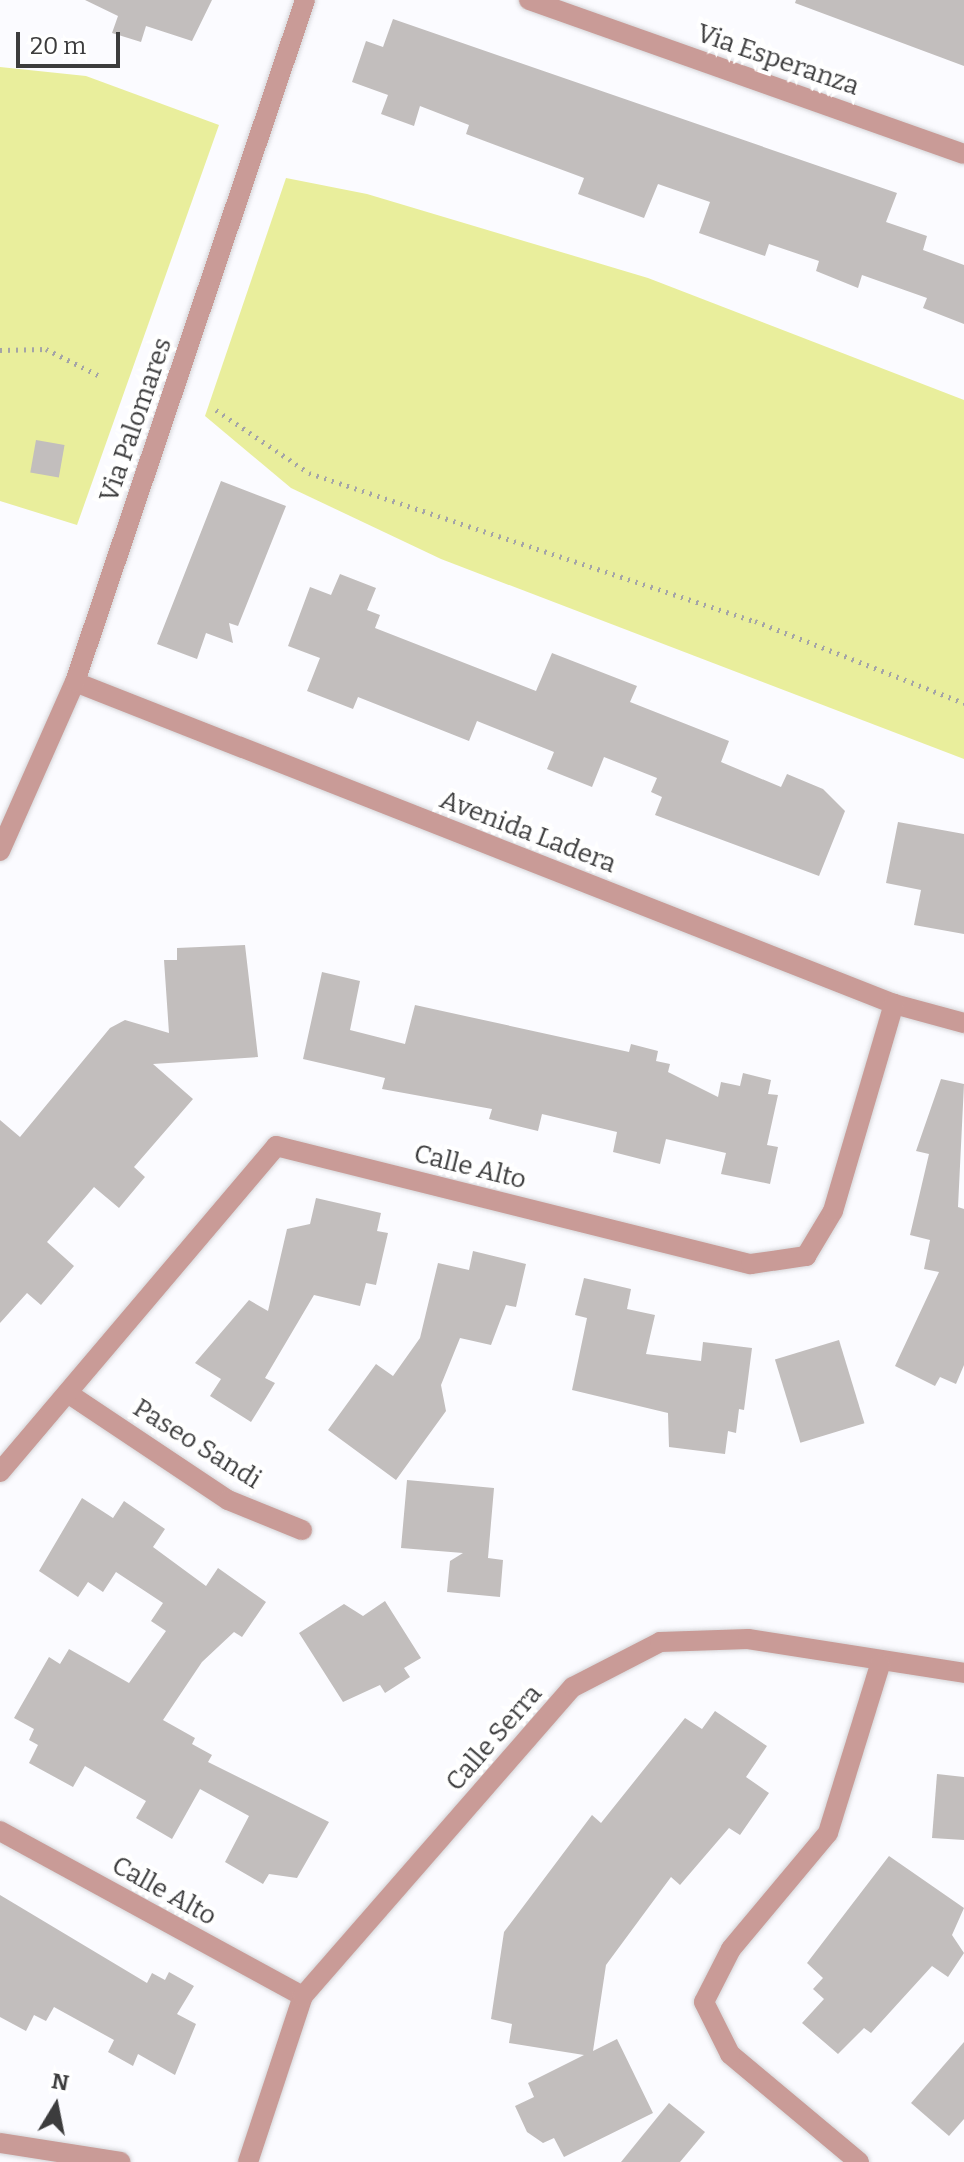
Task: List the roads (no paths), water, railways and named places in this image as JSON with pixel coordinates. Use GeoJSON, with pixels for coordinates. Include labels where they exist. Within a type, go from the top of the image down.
{"type":"FeatureCollection","features":[{"type":"Feature","properties":{"kind":"street","name":"Via Palomares"},"geometry":{"type":"LineString","coordinates":[[0,851],[75,682],[305,0]]}},
{"type":"Feature","properties":{"kind":"street","name":"Via Esperanza"},"geometry":{"type":"LineString","coordinates":[[529,0],[964,154]]}},
{"type":"Feature","properties":{"kind":"street","name":"Avenida Ladera"},"geometry":{"type":"LineString","coordinates":[[75,682],[894,1004],[964,1023]]}},
{"type":"Feature","properties":{"kind":"street","name":"Calle Alto"},"geometry":{"type":"LineString","coordinates":[[0,1472],[276,1146],[751,1264],[806,1256],[833,1211],[894,1004]]}},
{"type":"Feature","properties":{"kind":"street","name":"Paseo Sandi"},"geometry":{"type":"LineString","coordinates":[[69,1394],[228,1500],[302,1530]]}},
{"type":"Feature","properties":{"kind":"street","name":"Calle Serra"},"geometry":{"type":"LineString","coordinates":[[248,2162],[303,1996],[573,1687],[660,1642],[748,1639],[880,1665],[964,1673]]}},
{"type":"Feature","properties":{"kind":"street"},"geometry":{"type":"LineString","coordinates":[[859,2162],[730,2054],[704,2002],[731,1949],[828,1833],[880,1665]]}},
{"type":"Feature","properties":{"kind":"street","name":"Calle Alto"},"geometry":{"type":"LineString","coordinates":[[0,1831],[303,1996]]}},
{"type":"Feature","properties":{"kind":"street"},"geometry":{"type":"LineString","coordinates":[[0,2143],[121,2162]]}}]}
